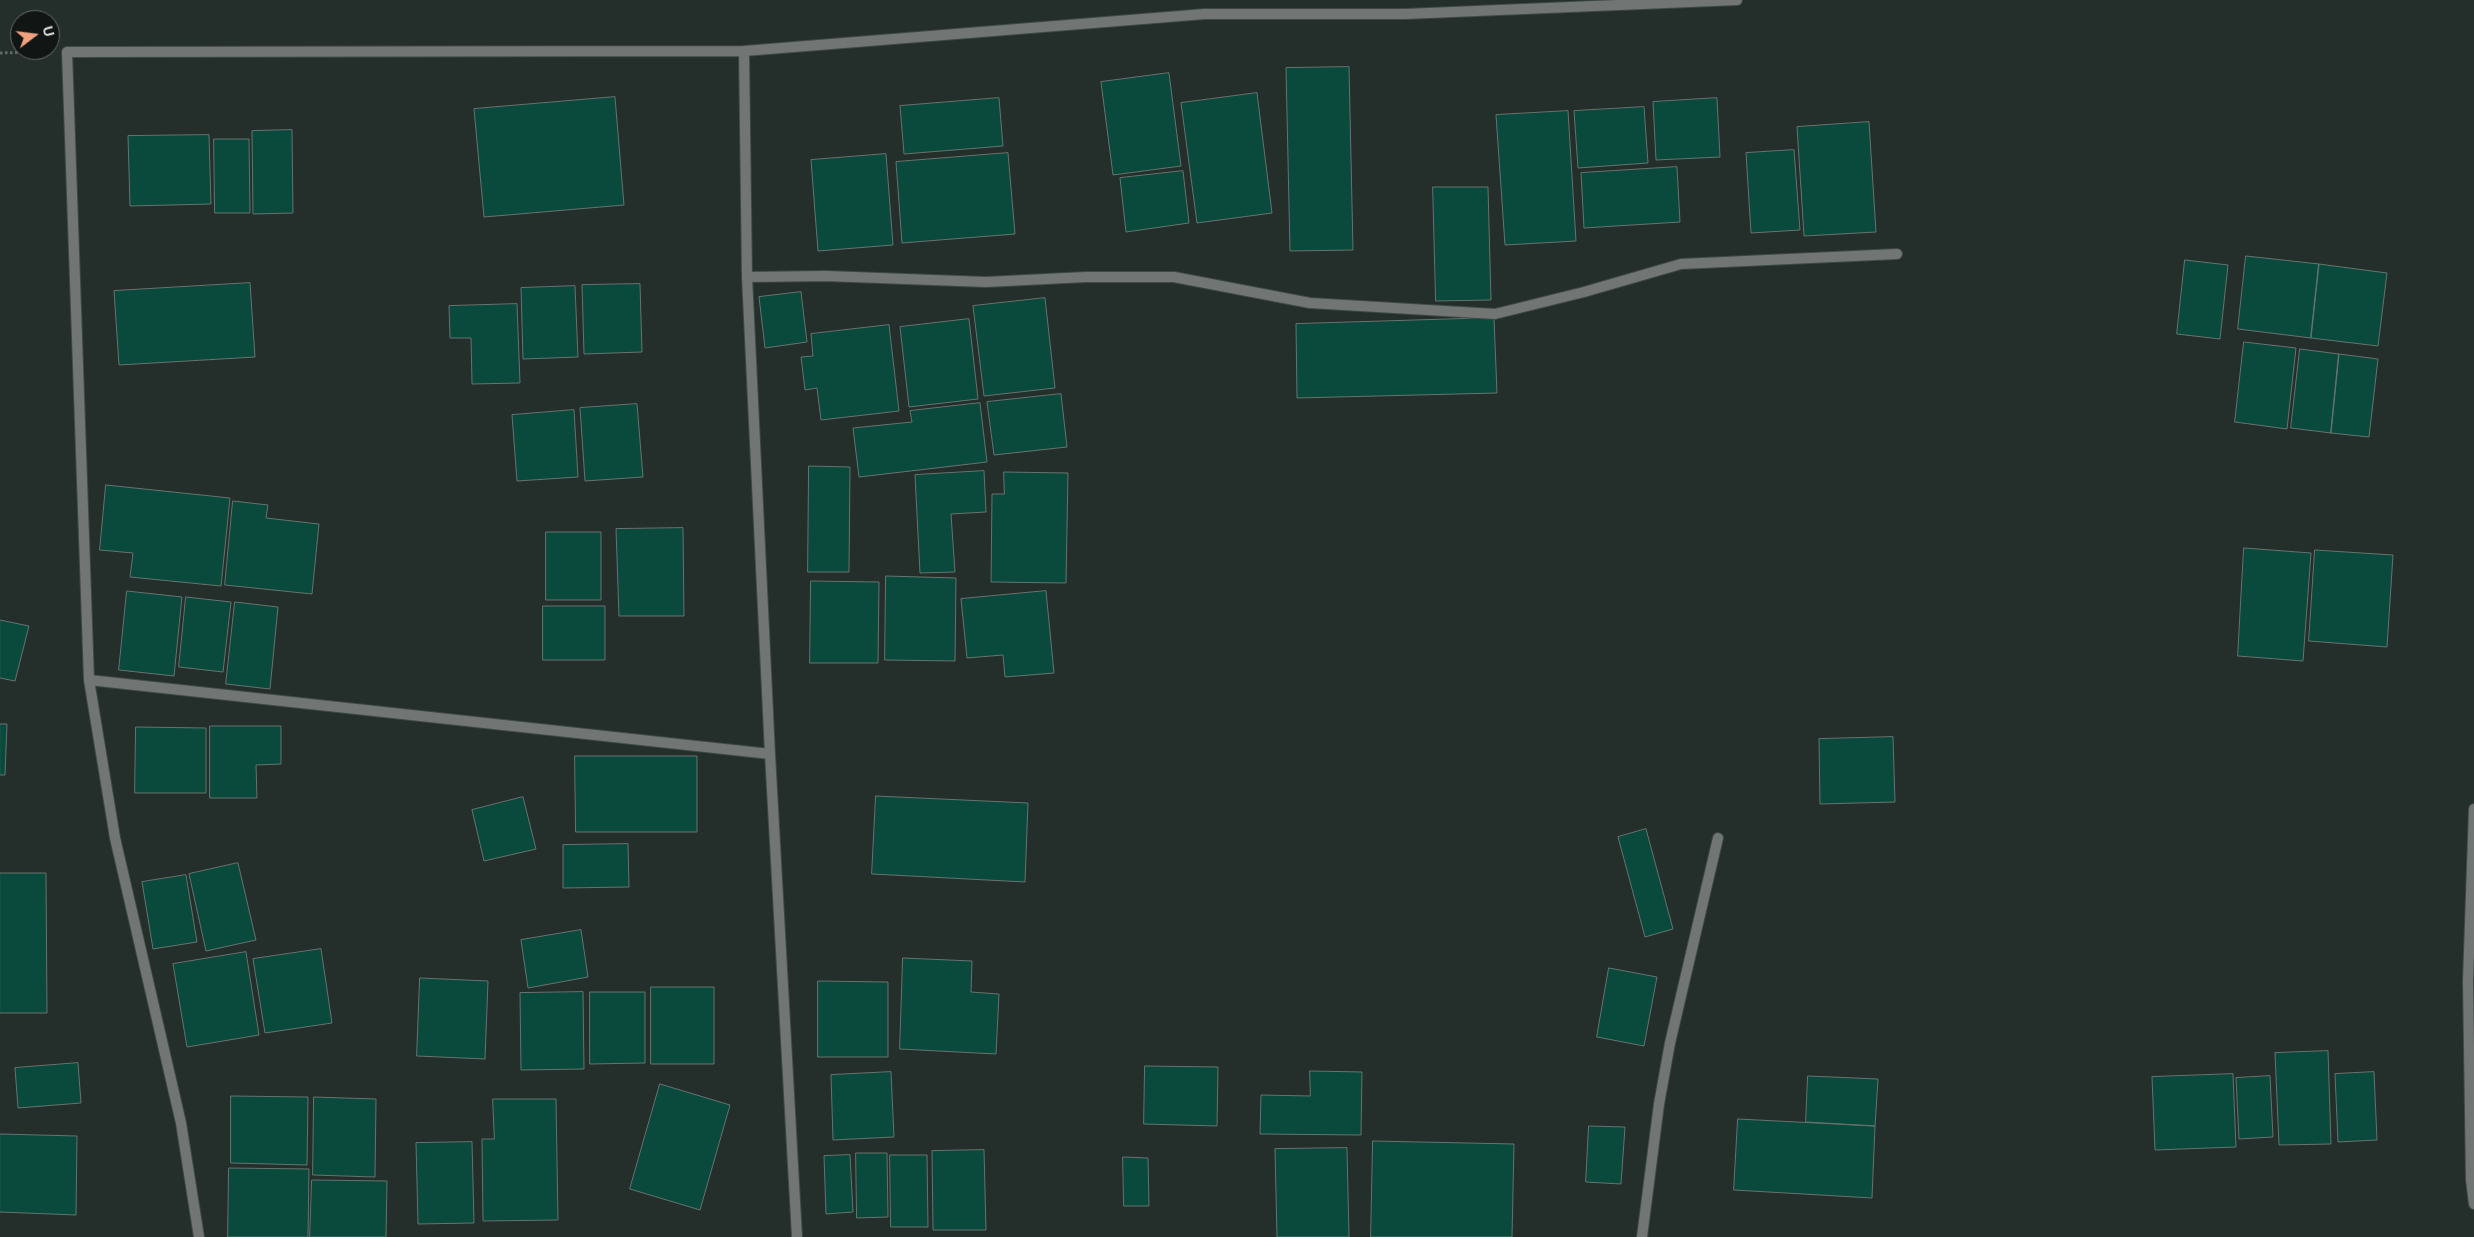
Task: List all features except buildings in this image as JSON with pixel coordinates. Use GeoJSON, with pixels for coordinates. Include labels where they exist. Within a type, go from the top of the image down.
{"type":"FeatureCollection","features":[{"type":"Feature","properties":{"kind":"street"},"geometry":{"type":"LineString","coordinates":[[199,1237],[181,1124],[115,838],[89,680],[67,52],[744,51],[1205,14],[1405,14],[1737,0]]}},
{"type":"Feature","properties":{"kind":"street"},"geometry":{"type":"LineString","coordinates":[[744,51],[747,277],[796,1237]]}},
{"type":"Feature","properties":{"kind":"street"},"geometry":{"type":"LineString","coordinates":[[747,277],[826,276],[986,282],[1086,277],[1174,277],[1310,303],[1495,314],[1584,292],[1681,264],[1897,254]]}},
{"type":"Feature","properties":{"kind":"street"},"geometry":{"type":"LineString","coordinates":[[89,680],[770,754]]}},
{"type":"Feature","properties":{"kind":"street"},"geometry":{"type":"LineString","coordinates":[[2474,809],[2468,982],[2471,1180],[2474,1204]]}},
{"type":"Feature","properties":{"kind":"street"},"geometry":{"type":"LineString","coordinates":[[1642,1237],[1659,1104],[1670,1043],[1718,838]]}},
{"type":"Feature","properties":{"kind":"path"},"geometry":{"type":"LineString","coordinates":[[0,53],[67,52]]}}]}
